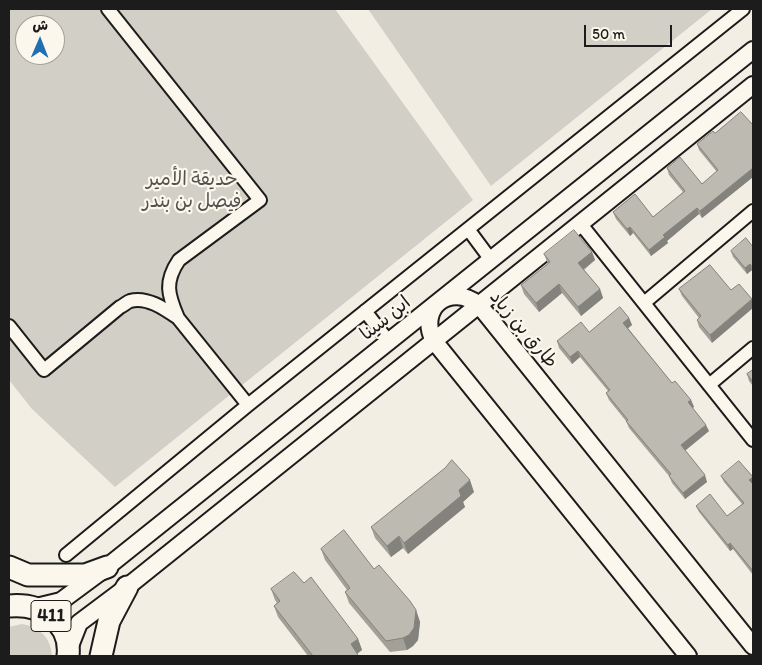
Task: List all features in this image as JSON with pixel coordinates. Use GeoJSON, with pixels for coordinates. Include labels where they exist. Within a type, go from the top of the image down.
{"type":"FeatureCollection","features":[{"type":"Feature","properties":{"kind":"main road"},"geometry":{"type":"LineString","coordinates":[[9,567],[28,575],[85,575],[107,567]]}},
{"type":"Feature","properties":{"kind":"main road"},"geometry":{"type":"LineString","coordinates":[[101,656],[109,621],[127,587]]}},
{"type":"Feature","properties":{"kind":"main road","name":"411"},"geometry":{"type":"LineString","coordinates":[[9,606],[23,604],[36,607],[49,614],[59,624],[66,637],[68,654]]}},
{"type":"Feature","properties":{"kind":"street"},"geometry":{"type":"LineString","coordinates":[[108,9],[260,200],[179,260],[172,270],[169,283],[170,298],[178,318],[248,405]]}},
{"type":"Feature","properties":{"kind":"street"},"geometry":{"type":"LineString","coordinates":[[66,555],[248,405],[743,9]]}},
{"type":"Feature","properties":{"kind":"street","name":"ابن سينا"},"geometry":{"type":"LineString","coordinates":[[36,607],[61,601],[107,567],[753,50]]}},
{"type":"Feature","properties":{"kind":"street"},"geometry":{"type":"LineString","coordinates":[[68,654],[79,623],[127,587],[753,85]]}},
{"type":"Feature","properties":{"kind":"street"},"geometry":{"type":"LineString","coordinates":[[644,303],[753,211]]}},
{"type":"Feature","properties":{"kind":"street"},"geometry":{"type":"LineString","coordinates":[[580,224],[753,440]]}},
{"type":"Feature","properties":{"kind":"street"},"geometry":{"type":"LineString","coordinates":[[468,229],[491,260]]}},
{"type":"Feature","properties":{"kind":"street","name":"طارق بن زياد"},"geometry":{"type":"LineString","coordinates":[[440,301],[448,297],[464,296],[479,305],[753,646]]}},
{"type":"Feature","properties":{"kind":"street"},"geometry":{"type":"LineString","coordinates":[[9,326],[44,370],[120,307],[131,301],[158,305],[178,318]]}},
{"type":"Feature","properties":{"kind":"street"},"geometry":{"type":"LineString","coordinates":[[440,301],[434,307],[428,324],[434,341],[688,656]]}},
{"type":"Feature","properties":{"kind":"street"},"geometry":{"type":"LineString","coordinates":[[366,312],[389,342]]}},
{"type":"Feature","properties":{"kind":"street"},"geometry":{"type":"LineString","coordinates":[[710,385],[753,348]]}},
{"type":"Feature","properties":{"kind":"green space","name":"حديقة الأمير فيصل بن بندر"},"geometry":{"type":"Polygon","coordinates":[[[9,9],[335,9],[473,200],[115,487],[32,409],[9,380],[9,9]]]}},
{"type":"Feature","properties":{"kind":"green space"},"geometry":{"type":"Polygon","coordinates":[[[368,9],[712,9],[491,186],[368,9]]]}},
{"type":"Feature","properties":{"kind":"green space"},"geometry":{"type":"Polygon","coordinates":[[[22,624],[28,625],[43,634],[47,639],[52,656],[9,656],[9,627],[22,624]]]}},
{"type":"Feature","properties":{"kind":"building"},"geometry":{"type":"Polygon","coordinates":[[[741,112],[753,125],[753,168],[700,211],[697,208],[663,235],[665,237],[649,250],[630,227],[627,229],[613,212],[635,194],[653,217],[685,191],[667,168],[680,157],[702,184],[718,170],[697,144],[713,131],[715,133],[741,112]]]}},
{"type":"Feature","properties":{"kind":"building"},"geometry":{"type":"Polygon","coordinates":[[[574,230],[592,252],[578,263],[600,289],[578,307],[559,284],[536,303],[521,285],[550,262],[544,254],[574,230]]]}},
{"type":"Feature","properties":{"kind":"building"},"geometry":{"type":"Polygon","coordinates":[[[746,238],[753,247],[753,268],[750,264],[745,268],[731,251],[746,238]]]}},
{"type":"Feature","properties":{"kind":"building"},"geometry":{"type":"Polygon","coordinates":[[[710,265],[731,290],[739,284],[752,299],[710,335],[697,320],[701,316],[679,289],[710,265]]]}},
{"type":"Feature","properties":{"kind":"building"},"geometry":{"type":"Polygon","coordinates":[[[620,307],[629,318],[623,323],[672,383],[675,381],[691,400],[688,402],[706,425],[681,445],[705,475],[683,493],[669,476],[671,474],[626,421],[628,420],[606,393],[610,390],[578,351],[570,357],[557,341],[581,322],[589,332],[620,307]]]}},
{"type":"Feature","properties":{"kind":"building"},"geometry":{"type":"Polygon","coordinates":[[[753,370],[753,382],[747,374],[753,370]]]}},
{"type":"Feature","properties":{"kind":"building"},"geometry":{"type":"Polygon","coordinates":[[[452,460],[470,480],[459,490],[461,496],[404,543],[399,536],[387,546],[371,527],[445,468],[452,460]]]}},
{"type":"Feature","properties":{"kind":"building"},"geometry":{"type":"Polygon","coordinates":[[[739,461],[753,477],[749,480],[753,484],[753,571],[730,543],[728,545],[696,506],[710,494],[727,516],[744,503],[721,476],[739,461]]]}},
{"type":"Feature","properties":{"kind":"building"},"geometry":{"type":"Polygon","coordinates":[[[344,530],[374,569],[379,565],[416,610],[414,628],[409,635],[386,641],[345,592],[350,588],[321,549],[344,530]]]}},
{"type":"Feature","properties":{"kind":"building"},"geometry":{"type":"Polygon","coordinates":[[[294,572],[304,583],[311,577],[358,639],[351,644],[357,656],[313,656],[274,606],[280,601],[271,589],[294,572]]]}}]}
